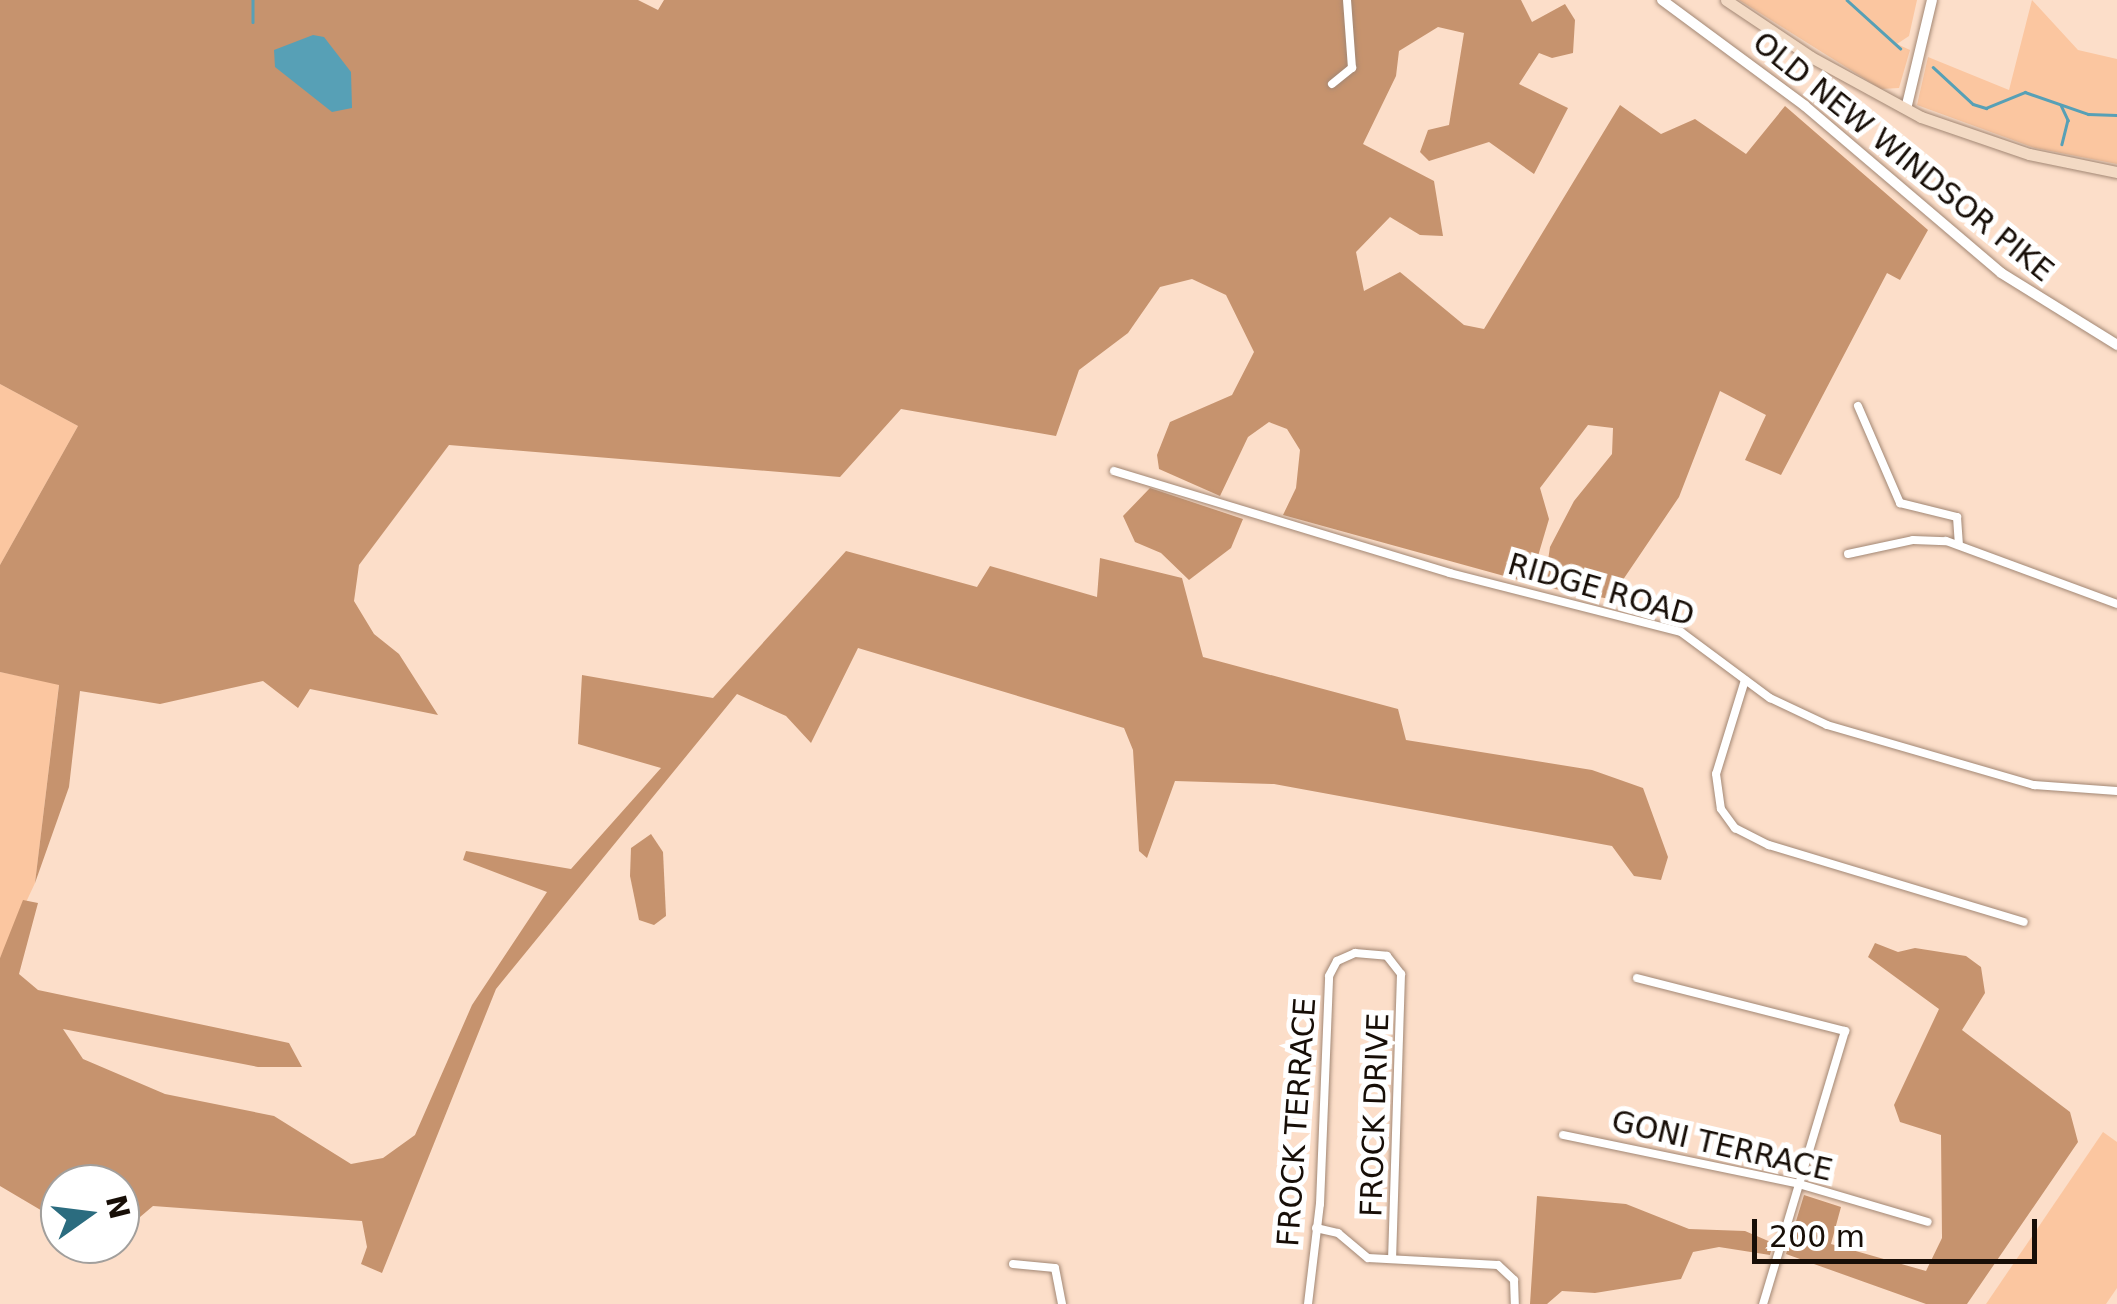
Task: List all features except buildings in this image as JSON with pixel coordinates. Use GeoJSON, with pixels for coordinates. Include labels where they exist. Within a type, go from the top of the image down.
{"type":"FeatureCollection","features":[{"type":"Feature","properties":{"kind":"main road"},"geometry":{"type":"LineString","coordinates":[[1726,0],[1906,109],[2029,154],[2117,172]]}},
{"type":"Feature","properties":{"kind":"street"},"geometry":{"type":"LineString","coordinates":[[1332,84],[1352,68],[1347,0]]}},
{"type":"Feature","properties":{"kind":"street","name":"OLD NEW WINDSOR PIKE"},"geometry":{"type":"LineString","coordinates":[[1662,0],[1805,106],[2002,273],[2117,345]]}},
{"type":"Feature","properties":{"kind":"street"},"geometry":{"type":"LineString","coordinates":[[1906,109],[1932,0]]}},
{"type":"Feature","properties":{"kind":"street"},"geometry":{"type":"LineString","coordinates":[[1858,406],[1900,503],[1957,516],[1959,544]]}},
{"type":"Feature","properties":{"kind":"street","name":"RIDGE ROAD"},"geometry":{"type":"LineString","coordinates":[[1114,471],[1450,573],[1681,632],[1745,680],[1827,725],[2034,785],[2117,791]]}},
{"type":"Feature","properties":{"kind":"street"},"geometry":{"type":"LineString","coordinates":[[1848,554],[1914,540],[1959,544],[2117,604]]}},
{"type":"Feature","properties":{"kind":"street"},"geometry":{"type":"LineString","coordinates":[[1745,680],[1716,774],[1722,809],[1735,828],[1769,844],[2024,922]]}},
{"type":"Feature","properties":{"kind":"street","name":"FROCK TERRACE"},"geometry":{"type":"LineString","coordinates":[[1308,1304],[1330,970],[1348,954],[1377,954],[1391,959],[1401,974]]}},
{"type":"Feature","properties":{"kind":"street","name":"FROCK DRIVE"},"geometry":{"type":"LineString","coordinates":[[1392,1258],[1401,974]]}},
{"type":"Feature","properties":{"kind":"street"},"geometry":{"type":"LineString","coordinates":[[1637,978],[1845,1031],[1763,1304]]}},
{"type":"Feature","properties":{"kind":"street","name":"GONI TERRACE"},"geometry":{"type":"LineString","coordinates":[[1563,1134],[1799,1184],[1928,1222]]}},
{"type":"Feature","properties":{"kind":"street"},"geometry":{"type":"LineString","coordinates":[[1316,1228],[1344,1237],[1365,1257],[1498,1265],[1514,1280],[1515,1304]]}},
{"type":"Feature","properties":{"kind":"street"},"geometry":{"type":"LineString","coordinates":[[1014,1264],[1055,1268],[1062,1304]]}},
{"type":"Feature","properties":{"kind":"shaded area"},"geometry":{"type":"Polygon","coordinates":[[[0,0],[638,0],[658,10],[664,0],[1521,0],[1532,22],[1565,4],[1575,20],[1573,53],[1552,58],[1539,53],[1519,84],[1568,108],[1534,174],[1489,142],[1429,161],[1420,152],[1428,130],[1449,125],[1464,33],[1438,27],[1399,51],[1396,76],[1363,144],[1434,181],[1443,236],[1420,235],[1390,217],[1356,252],[1364,291],[1400,272],[1464,325],[1484,329],[1620,105],[1661,134],[1695,119],[1746,154],[1785,106],[1928,230],[1900,280],[1887,273],[1781,475],[1745,460],[1766,415],[1720,391],[1679,497],[1610,599],[1544,587],[1550,547],[1574,501],[1612,454],[1613,428],[1588,425],[1540,488],[1549,519],[1530,583],[1283,515],[1296,488],[1300,450],[1287,429],[1269,422],[1248,437],[1220,496],[1159,469],[1157,455],[1170,422],[1232,395],[1254,352],[1226,295],[1192,279],[1160,287],[1128,333],[1079,370],[1056,436],[901,409],[840,477],[449,445],[359,565],[354,601],[374,634],[399,654],[438,715],[310,689],[298,708],[263,681],[160,704],[80,691],[69,787],[35,883],[59,685],[0,672],[0,565],[78,426],[0,384],[0,0]]]}},
{"type":"Feature","properties":{"kind":"shaded area"},"geometry":{"type":"Polygon","coordinates":[[[1739,0],[1917,0],[1909,36],[1897,44],[1910,50],[1899,88],[1881,89],[1739,0]]]}},
{"type":"Feature","properties":{"kind":"shaded area"},"geometry":{"type":"Polygon","coordinates":[[[2032,0],[2078,50],[2117,59],[2117,164],[2035,148],[1917,105],[1928,57],[2009,90],[2032,0]]]}},
{"type":"Feature","properties":{"kind":"shaded area"},"geometry":{"type":"Polygon","coordinates":[[[0,384],[78,426],[0,565],[0,384]]]}},
{"type":"Feature","properties":{"kind":"shaded area"},"geometry":{"type":"Polygon","coordinates":[[[1150,488],[1243,519],[1231,548],[1189,580],[1161,553],[1135,542],[1123,516],[1150,488]]]}},
{"type":"Feature","properties":{"kind":"shaded area"},"geometry":{"type":"Polygon","coordinates":[[[846,551],[977,587],[990,566],[1097,597],[1100,558],[1182,578],[1203,657],[1398,709],[1406,740],[1592,770],[1643,788],[1668,857],[1661,880],[1634,876],[1612,846],[1274,784],[1175,781],[1147,858],[1139,851],[1133,750],[1124,728],[858,648],[811,743],[786,716],[737,694],[496,989],[382,1273],[361,1264],[367,1247],[362,1221],[153,1206],[140,1217],[140,1164],[40,1164],[40,1210],[0,1186],[0,958],[23,900],[38,903],[19,974],[38,990],[289,1043],[302,1067],[258,1067],[63,1029],[83,1059],[165,1094],[274,1116],[351,1164],[383,1158],[415,1135],[472,1005],[547,892],[463,860],[466,851],[571,869],[661,768],[578,744],[582,675],[713,698],[846,551]]]}},
{"type":"Feature","properties":{"kind":"shaded area"},"geometry":{"type":"Polygon","coordinates":[[[0,672],[59,684],[35,883],[0,958],[0,672]]]}},
{"type":"Feature","properties":{"kind":"shaded area"},"geometry":{"type":"Polygon","coordinates":[[[651,834],[663,852],[666,916],[654,925],[639,920],[630,876],[631,848],[651,834]]]}},
{"type":"Feature","properties":{"kind":"shaded area"},"geometry":{"type":"Polygon","coordinates":[[[1875,943],[1898,952],[1915,948],[1966,956],[1981,967],[1985,993],[1962,1030],[2070,1112],[2078,1142],[1967,1304],[1926,1304],[1786,1254],[1804,1195],[1841,1207],[1831,1244],[1926,1271],[1942,1238],[1941,1135],[1900,1122],[1894,1105],[1939,1009],[1868,957],[1875,943]]]}},
{"type":"Feature","properties":{"kind":"shaded area"},"geometry":{"type":"Polygon","coordinates":[[[2103,1132],[2117,1142],[2117,1288],[2106,1304],[1986,1304],[2103,1132]]]}},
{"type":"Feature","properties":{"kind":"shaded area"},"geometry":{"type":"Polygon","coordinates":[[[1537,1196],[1626,1204],[1689,1229],[1745,1231],[1773,1243],[1770,1255],[1719,1247],[1693,1252],[1681,1279],[1595,1293],[1562,1291],[1547,1304],[1530,1304],[1537,1196]]]}},
{"type":"Feature","properties":{"kind":"water"},"geometry":{"type":"Polygon","coordinates":[[[313,35],[324,37],[351,72],[352,108],[332,112],[275,67],[274,50],[313,35]]]}},
{"type":"Feature","properties":{"kind":"waterway"},"geometry":{"type":"LineString","coordinates":[[253,0],[253,22]]}},
{"type":"Feature","properties":{"kind":"waterway"},"geometry":{"type":"LineString","coordinates":[[1847,0],[1900,48]]}},
{"type":"Feature","properties":{"kind":"waterway"},"geometry":{"type":"LineString","coordinates":[[1933,67],[1973,104],[1986,108],[2025,92],[2088,114],[2117,115]]}},
{"type":"Feature","properties":{"kind":"waterway"},"geometry":{"type":"LineString","coordinates":[[2061,105],[2068,120],[2062,144]]}}]}
